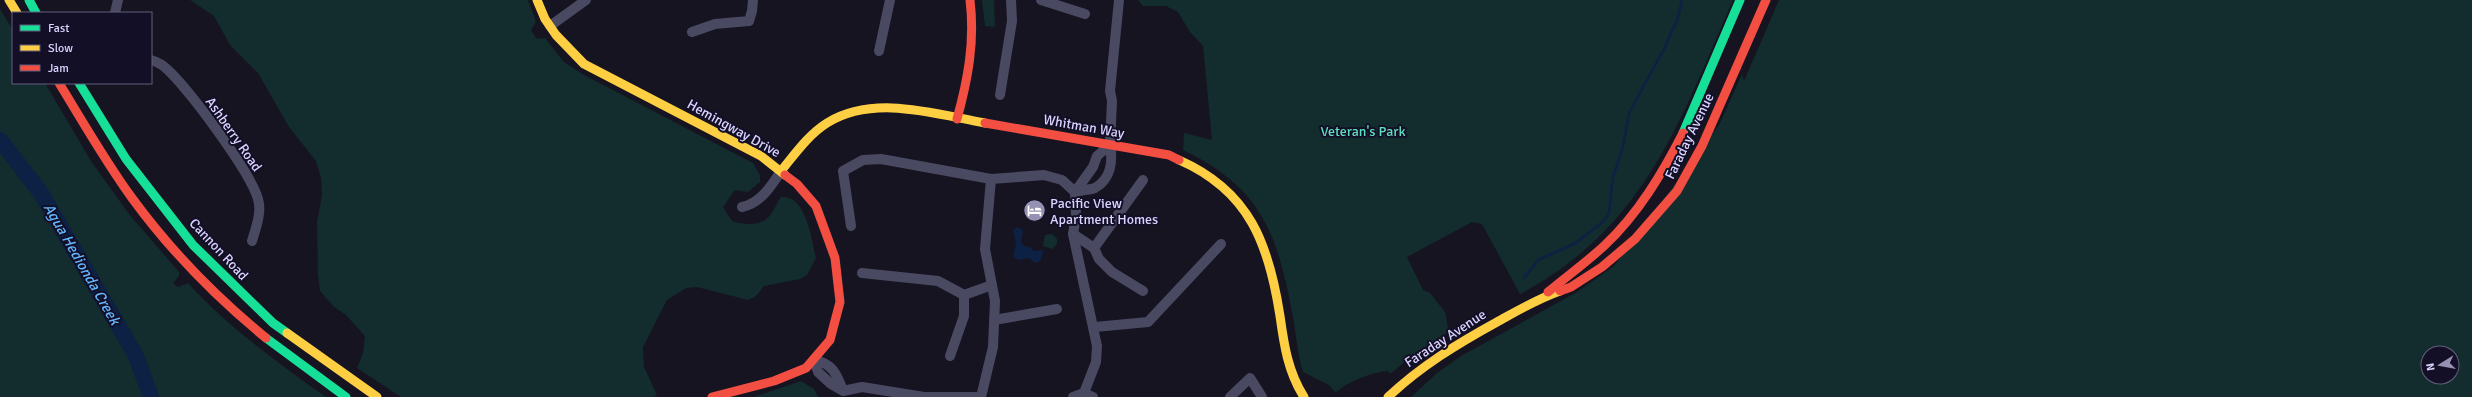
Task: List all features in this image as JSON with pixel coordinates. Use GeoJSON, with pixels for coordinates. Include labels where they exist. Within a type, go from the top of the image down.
{"type":"FeatureCollection","features":[{"type":"Feature","properties":{"kind":"main road"},"geometry":{"type":"LineString","coordinates":[[9,0],[16,12]]}},
{"type":"Feature","properties":{"kind":"main road"},"geometry":{"type":"LineString","coordinates":[[29,0],[35,12]]}},
{"type":"Feature","properties":{"kind":"main road","name":"Hemingway Drive"},"geometry":{"type":"LineString","coordinates":[[537,0],[541,14],[561,44],[584,64],[761,156],[798,184],[816,206],[835,258],[840,302],[830,340],[806,368],[774,381],[712,397]]}},
{"type":"Feature","properties":{"kind":"main road"},"geometry":{"type":"LineString","coordinates":[[957,119],[972,59],[974,28],[970,0]]}},
{"type":"Feature","properties":{"kind":"main road","name":"Faraday Avenue"},"geometry":{"type":"LineString","coordinates":[[1542,297],[1613,238],[1649,193],[1678,142],[1740,0]]}},
{"type":"Feature","properties":{"kind":"main road","name":"Faraday Avenue"},"geometry":{"type":"LineString","coordinates":[[1388,397],[1406,380],[1447,350],[1542,297],[1571,287],[1602,266],[1635,238],[1677,191],[1702,146],[1766,0]]}},
{"type":"Feature","properties":{"kind":"main road"},"geometry":{"type":"LineString","coordinates":[[61,84],[116,175],[144,215],[180,257],[262,336],[346,397]]}},
{"type":"Feature","properties":{"kind":"main road","name":"Cannon Road"},"geometry":{"type":"LineString","coordinates":[[80,84],[126,159],[193,245],[272,323],[377,397]]}},
{"type":"Feature","properties":{"kind":"main road","name":"Whitman Way"},"geometry":{"type":"LineString","coordinates":[[781,171],[818,129],[832,119],[848,112],[867,108],[893,108],[1169,155],[1183,160],[1210,176],[1236,198],[1260,233],[1274,272],[1290,368],[1304,397]]}},
{"type":"Feature","properties":{"kind":"street"},"geometry":{"type":"LineString","coordinates":[[115,12],[118,0]]}},
{"type":"Feature","properties":{"kind":"street"},"geometry":{"type":"LineString","coordinates":[[550,26],[586,0]]}},
{"type":"Feature","properties":{"kind":"street"},"geometry":{"type":"LineString","coordinates":[[692,32],[715,24],[749,21],[753,0]]}},
{"type":"Feature","properties":{"kind":"street"},"geometry":{"type":"LineString","coordinates":[[879,51],[890,0]]}},
{"type":"Feature","properties":{"kind":"street"},"geometry":{"type":"LineString","coordinates":[[1000,96],[1012,20],[1011,0]]}},
{"type":"Feature","properties":{"kind":"street"},"geometry":{"type":"LineString","coordinates":[[1041,0],[1085,14]]}},
{"type":"Feature","properties":{"kind":"street"},"geometry":{"type":"LineString","coordinates":[[1076,192],[1094,188],[1105,178],[1113,158],[1110,145],[1112,101],[1110,90],[1119,0]]}},
{"type":"Feature","properties":{"kind":"street","name":"Ashberry Road"},"geometry":{"type":"LineString","coordinates":[[152,60],[162,65],[183,85],[250,177],[259,200],[258,221],[252,241]]}},
{"type":"Feature","properties":{"kind":"street"},"geometry":{"type":"LineString","coordinates":[[1073,397],[1089,395],[1096,362],[1097,346],[1095,327],[1073,234],[1076,215],[1076,192],[1093,167],[1097,156],[1110,145]]}},
{"type":"Feature","properties":{"kind":"street"},"geometry":{"type":"LineString","coordinates":[[851,226],[843,171],[863,160],[881,159],[991,179],[1044,175],[1062,180],[1076,192]]}},
{"type":"Feature","properties":{"kind":"street","name":"Whitman Way"},"geometry":{"type":"LineString","coordinates":[[742,207],[751,205],[766,193],[781,171]]}},
{"type":"Feature","properties":{"kind":"street"},"geometry":{"type":"LineString","coordinates":[[814,360],[825,362],[837,373],[843,390],[862,387],[924,397],[982,397],[992,347],[995,301],[985,249],[991,179]]}},
{"type":"Feature","properties":{"kind":"street"},"geometry":{"type":"LineString","coordinates":[[1094,248],[1143,180]]}},
{"type":"Feature","properties":{"kind":"street"},"geometry":{"type":"LineString","coordinates":[[1073,234],[1094,248],[1099,259],[1112,272],[1143,291]]}},
{"type":"Feature","properties":{"kind":"street"},"geometry":{"type":"LineString","coordinates":[[1095,327],[1148,322],[1221,244]]}},
{"type":"Feature","properties":{"kind":"street"},"geometry":{"type":"LineString","coordinates":[[862,273],[938,281],[964,295],[992,285]]}},
{"type":"Feature","properties":{"kind":"street"},"geometry":{"type":"LineString","coordinates":[[950,356],[964,316],[964,295]]}},
{"type":"Feature","properties":{"kind":"street"},"geometry":{"type":"LineString","coordinates":[[994,320],[1057,309]]}},
{"type":"Feature","properties":{"kind":"street"},"geometry":{"type":"LineString","coordinates":[[1230,397],[1250,378],[1262,397]]}},
{"type":"Feature","properties":{"kind":"green space"},"geometry":{"type":"Polygon","coordinates":[[[190,0],[528,0],[536,22],[531,30],[537,39],[545,38],[564,62],[584,75],[753,163],[760,175],[760,182],[748,192],[735,190],[723,207],[732,221],[748,224],[758,223],[763,221],[771,214],[781,197],[790,198],[797,203],[802,210],[810,230],[816,258],[807,275],[800,279],[764,286],[756,296],[748,300],[697,287],[686,288],[667,300],[643,347],[644,367],[657,395],[654,397],[401,397],[357,368],[363,353],[365,336],[346,315],[334,307],[320,291],[318,275],[317,222],[322,195],[321,178],[316,161],[289,127],[258,73],[230,45],[214,16],[190,0]]]}},
{"type":"Feature","properties":{"kind":"green space"},"geometry":{"type":"Polygon","coordinates":[[[982,0],[994,0],[995,27],[985,26],[982,0]]]}},
{"type":"Feature","properties":{"kind":"green space","name":"Veteran's Park"},"geometry":{"type":"Polygon","coordinates":[[[1138,0],[1733,0],[1695,88],[1654,168],[1628,204],[1599,237],[1563,267],[1520,294],[1482,224],[1472,222],[1407,257],[1423,290],[1430,293],[1445,312],[1448,328],[1445,336],[1413,355],[1390,374],[1388,371],[1368,375],[1345,385],[1336,393],[1329,385],[1303,372],[1286,284],[1271,235],[1261,215],[1247,196],[1230,180],[1209,164],[1183,150],[1184,133],[1212,140],[1203,46],[1190,32],[1178,12],[1166,6],[1143,6],[1138,0]]]}},
{"type":"Feature","properties":{"kind":"green space"},"geometry":{"type":"Polygon","coordinates":[[[1779,0],[2472,0],[2472,397],[1411,397],[1437,373],[1461,356],[1577,292],[1614,266],[1719,125],[1742,74],[1744,81],[1779,0]]]}},
{"type":"Feature","properties":{"kind":"green space"},"geometry":{"type":"Polygon","coordinates":[[[0,9],[12,28],[12,84],[46,84],[91,161],[129,214],[179,272],[179,276],[173,283],[178,287],[188,283],[220,315],[254,344],[326,397],[0,397],[0,9]]]}},
{"type":"Feature","properties":{"kind":"green space"},"geometry":{"type":"Polygon","coordinates":[[[1052,234],[1057,239],[1057,244],[1052,249],[1043,246],[1045,235],[1052,234]]]}},
{"type":"Feature","properties":{"kind":"green space"},"geometry":{"type":"Polygon","coordinates":[[[801,381],[814,389],[818,397],[754,397],[801,381]]]}},
{"type":"Feature","properties":{"kind":"water"},"geometry":{"type":"Polygon","coordinates":[[[1017,227],[1023,230],[1021,241],[1024,246],[1030,247],[1034,251],[1044,250],[1040,261],[1035,263],[1029,258],[1018,260],[1013,257],[1016,243],[1013,230],[1017,227]]]}},
{"type":"Feature","properties":{"kind":"waterway"},"geometry":{"type":"LineString","coordinates":[[1524,278],[1538,260],[1576,243],[1605,220],[1609,212],[1613,177],[1623,147],[1629,113],[1665,47],[1678,18],[1682,0]]}},
{"type":"Feature","properties":{"kind":"waterway","name":"Agua Hedionda Creek"},"geometry":{"type":"LineString","coordinates":[[0,140],[41,193],[136,356],[151,397]]}},
{"type":"Feature","properties":{"kind":"traffic: fast"},"geometry":{"type":"LineString","coordinates":[[29,0],[35,12]]}},
{"type":"Feature","properties":{"kind":"traffic: fast"},"geometry":{"type":"LineString","coordinates":[[1683,133],[1740,0]]}},
{"type":"Feature","properties":{"kind":"traffic: fast"},"geometry":{"type":"LineString","coordinates":[[80,84],[126,159],[193,245],[273,323],[287,333]]}},
{"type":"Feature","properties":{"kind":"traffic: fast"},"geometry":{"type":"LineString","coordinates":[[266,338],[346,397]]}},
{"type":"Feature","properties":{"kind":"traffic: slow"},"geometry":{"type":"LineString","coordinates":[[9,0],[16,12]]}},
{"type":"Feature","properties":{"kind":"traffic: slow"},"geometry":{"type":"LineString","coordinates":[[537,0],[545,19],[556,35],[584,64],[761,156],[785,175]]}},
{"type":"Feature","properties":{"kind":"traffic: slow"},"geometry":{"type":"LineString","coordinates":[[781,171],[814,133],[827,123],[845,114],[884,108],[905,109],[925,111],[985,123]]}},
{"type":"Feature","properties":{"kind":"traffic: slow"},"geometry":{"type":"LineString","coordinates":[[1179,160],[1203,173],[1223,187],[1239,204],[1252,223],[1270,266],[1290,368],[1304,397]]}},
{"type":"Feature","properties":{"kind":"traffic: slow"},"geometry":{"type":"LineString","coordinates":[[1388,397],[1426,365],[1454,347],[1527,305],[1560,291]]}},
{"type":"Feature","properties":{"kind":"traffic: slow"},"geometry":{"type":"LineString","coordinates":[[287,333],[377,397]]}},
{"type":"Feature","properties":{"kind":"traffic: jam"},"geometry":{"type":"LineString","coordinates":[[957,119],[970,60],[972,31],[970,0]]}},
{"type":"Feature","properties":{"kind":"traffic: jam"},"geometry":{"type":"LineString","coordinates":[[1560,291],[1571,287],[1602,267],[1635,239],[1677,191],[1702,146],[1766,0]]}},
{"type":"Feature","properties":{"kind":"traffic: jam"},"geometry":{"type":"LineString","coordinates":[[60,84],[113,170],[132,198],[162,236],[194,272],[229,306],[266,338]]}},
{"type":"Feature","properties":{"kind":"traffic: jam"},"geometry":{"type":"LineString","coordinates":[[985,123],[1169,155],[1179,160]]}},
{"type":"Feature","properties":{"kind":"traffic: jam"},"geometry":{"type":"LineString","coordinates":[[1548,292],[1584,263],[1617,233],[1639,207],[1667,163],[1683,133]]}},
{"type":"Feature","properties":{"kind":"traffic: jam"},"geometry":{"type":"LineString","coordinates":[[712,397],[774,381],[806,368],[830,340],[840,302],[835,258],[816,206],[797,184],[785,175]]}},
{"type":"Feature","properties":{"kind":"place","name":"Pacific View Apartment Homes"},"geometry":{"type":"Point","coordinates":[1035,211]}}]}
